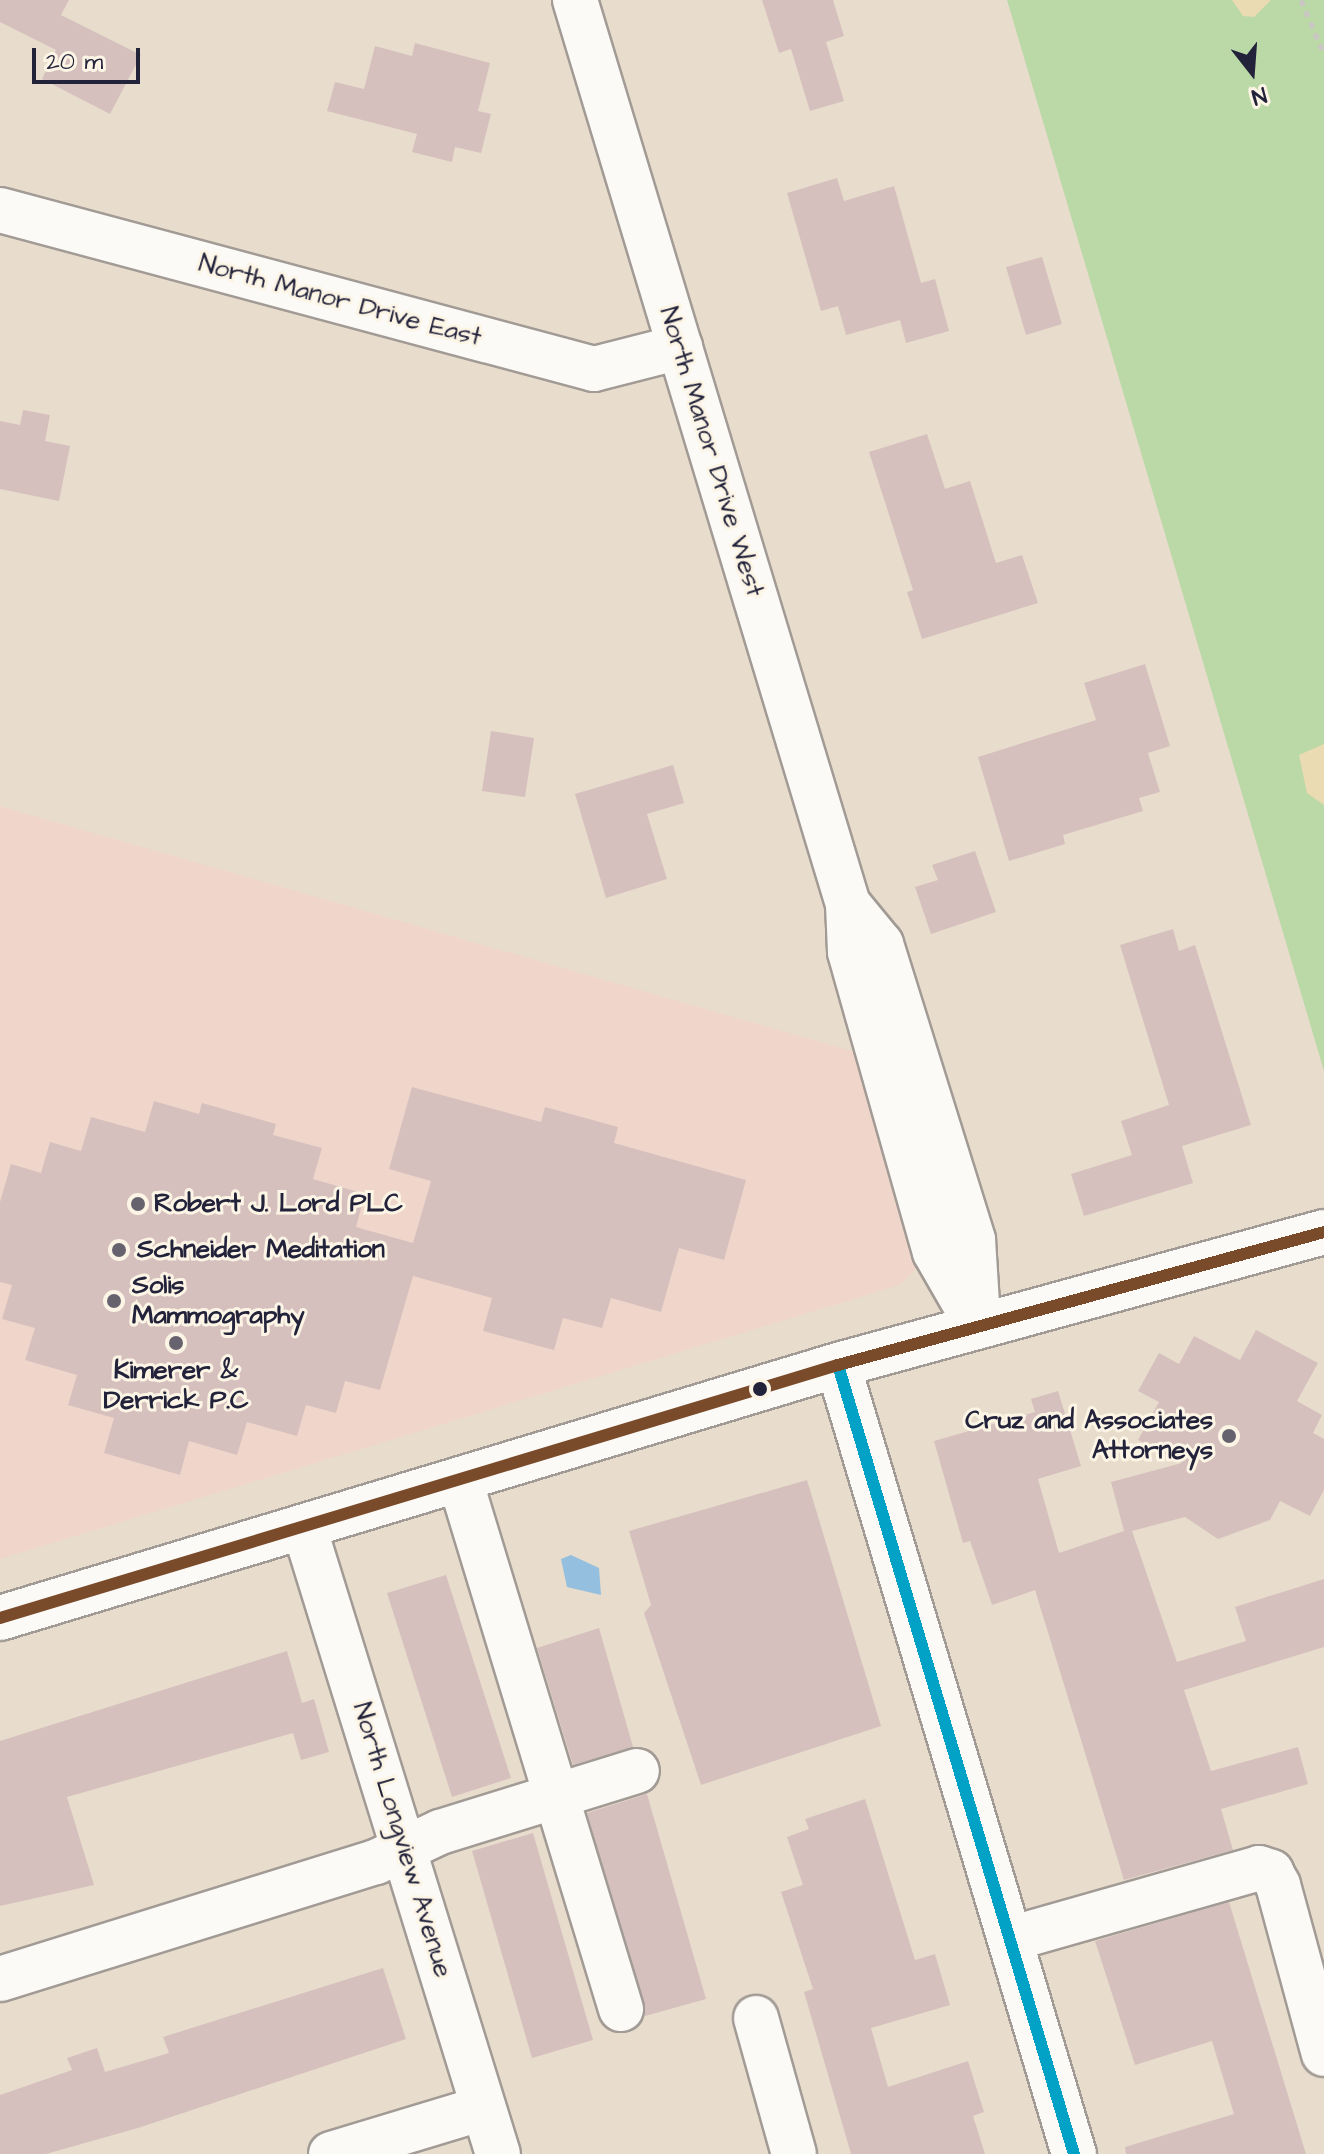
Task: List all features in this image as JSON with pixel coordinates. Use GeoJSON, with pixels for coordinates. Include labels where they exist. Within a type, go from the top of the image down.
{"type":"FeatureCollection","features":[{"type":"Feature","properties":{"kind":"street","name":"North Manor Drive West"},"geometry":{"type":"LineString","coordinates":[[575,0],[848,904],[850,952],[914,1116],[973,1240],[978,1327]]}},
{"type":"Feature","properties":{"kind":"street","name":"North Manor Drive East"},"geometry":{"type":"LineString","coordinates":[[0,210],[594,369],[680,347]]}},
{"type":"Feature","properties":{"kind":"street"},"geometry":{"type":"LineString","coordinates":[[0,1618],[838,1365],[1324,1232]]}},
{"type":"Feature","properties":{"kind":"street"},"geometry":{"type":"LineString","coordinates":[[838,1365],[1074,2154]]}},
{"type":"Feature","properties":{"kind":"street"},"geometry":{"type":"LineString","coordinates":[[460,1480],[621,2009]]}},
{"type":"Feature","properties":{"kind":"street","name":"North Longview Avenue"},"geometry":{"type":"LineString","coordinates":[[304,1527],[498,2154]]}},
{"type":"Feature","properties":{"kind":"street"},"geometry":{"type":"LineString","coordinates":[[0,1979],[406,1853],[440,1832],[637,1771]]}},
{"type":"Feature","properties":{"kind":"street"},"geometry":{"type":"LineString","coordinates":[[1010,1939],[1259,1868],[1271,1872],[1278,1885],[1324,2054]]}},
{"type":"Feature","properties":{"kind":"street"},"geometry":{"type":"LineString","coordinates":[[756,2018],[794,2154]]}},
{"type":"Feature","properties":{"kind":"street"},"geometry":{"type":"LineString","coordinates":[[331,2154],[483,2108]]}},
{"type":"Feature","properties":{"kind":"path"},"geometry":{"type":"LineString","coordinates":[[1301,0],[1324,54]]}},
{"type":"Feature","properties":{"kind":"shaded area"},"geometry":{"type":"Polygon","coordinates":[[[0,806],[866,1055],[926,1259],[900,1285],[0,1559],[0,806]]]}},
{"type":"Feature","properties":{"kind":"green space"},"geometry":{"type":"Polygon","coordinates":[[[1007,0],[1324,0],[1324,1071],[1007,0]]]}},
{"type":"Feature","properties":{"kind":"sand"},"geometry":{"type":"Polygon","coordinates":[[[1232,0],[1271,0],[1254,17],[1243,16],[1232,0]]]}},
{"type":"Feature","properties":{"kind":"sand"},"geometry":{"type":"Polygon","coordinates":[[[1324,744],[1324,805],[1307,793],[1299,755],[1324,744]]]}},
{"type":"Feature","properties":{"kind":"water"},"geometry":{"type":"Polygon","coordinates":[[[571,1555],[599,1568],[601,1595],[567,1587],[561,1559],[571,1555]]]}},
{"type":"Feature","properties":{"kind":"building"},"geometry":{"type":"Polygon","coordinates":[[[0,0],[69,0],[61,15],[141,55],[110,114],[42,79],[56,50],[0,22],[0,0]]]}},
{"type":"Feature","properties":{"kind":"building"},"geometry":{"type":"Polygon","coordinates":[[[762,0],[833,0],[844,36],[826,42],[844,101],[810,111],[791,49],[779,53],[762,0]]]}},
{"type":"Feature","properties":{"kind":"building"},"geometry":{"type":"Polygon","coordinates":[[[415,43],[490,63],[478,111],[491,114],[481,153],[455,147],[452,162],[412,152],[417,134],[327,111],[335,82],[364,89],[375,46],[412,56],[415,43]]]}},
{"type":"Feature","properties":{"kind":"building"},"geometry":{"type":"Polygon","coordinates":[[[837,178],[844,201],[894,186],[921,283],[935,279],[949,331],[906,343],[900,320],[846,335],[838,306],[821,311],[787,193],[837,178]]]}},
{"type":"Feature","properties":{"kind":"building"},"geometry":{"type":"Polygon","coordinates":[[[1042,257],[1062,324],[1026,335],[1006,267],[1042,257]]]}},
{"type":"Feature","properties":{"kind":"building"},"geometry":{"type":"Polygon","coordinates":[[[23,410],[50,415],[45,441],[70,446],[59,501],[0,489],[0,421],[20,425],[23,410]]]}},
{"type":"Feature","properties":{"kind":"building"},"geometry":{"type":"Polygon","coordinates":[[[927,434],[945,489],[970,481],[996,563],[1022,555],[1038,603],[922,639],[907,592],[913,590],[869,452],[927,434]]]}},
{"type":"Feature","properties":{"kind":"building"},"geometry":{"type":"Polygon","coordinates":[[[1145,664],[1170,746],[1148,753],[1160,792],[1139,798],[1143,811],[1063,835],[1065,844],[1009,861],[978,757],[1096,720],[1084,683],[1145,664]]]}},
{"type":"Feature","properties":{"kind":"building"},"geometry":{"type":"Polygon","coordinates":[[[491,731],[534,738],[525,797],[482,791],[491,731]]]}},
{"type":"Feature","properties":{"kind":"building"},"geometry":{"type":"Polygon","coordinates":[[[673,765],[684,803],[647,814],[667,879],[606,898],[575,794],[673,765]]]}},
{"type":"Feature","properties":{"kind":"building"},"geometry":{"type":"Polygon","coordinates":[[[975,851],[996,912],[931,934],[915,887],[938,880],[932,865],[975,851]]]}},
{"type":"Feature","properties":{"kind":"building"},"geometry":{"type":"Polygon","coordinates":[[[1173,929],[1179,951],[1195,945],[1251,1125],[1182,1146],[1193,1183],[1084,1216],[1071,1174],[1132,1155],[1121,1121],[1169,1105],[1120,945],[1173,929]]]}},
{"type":"Feature","properties":{"kind":"building"},"geometry":{"type":"Polygon","coordinates":[[[412,1087],[541,1122],[545,1107],[618,1127],[614,1143],[746,1180],[724,1260],[679,1248],[661,1312],[611,1298],[602,1328],[563,1318],[554,1350],[483,1331],[492,1298],[413,1276],[380,1390],[345,1381],[336,1413],[306,1405],[297,1436],[247,1422],[237,1455],[189,1441],[180,1475],[104,1453],[114,1418],[68,1405],[77,1375],[25,1360],[35,1328],[2,1319],[12,1285],[0,1282],[0,1202],[11,1164],[41,1173],[50,1142],[81,1151],[91,1117],[145,1132],[154,1101],[199,1114],[202,1103],[276,1124],[273,1135],[322,1148],[313,1179],[365,1194],[356,1227],[413,1243],[431,1181],[389,1169],[412,1087]]]}},
{"type":"Feature","properties":{"kind":"building"},"geometry":{"type":"Polygon","coordinates":[[[1256,1330],[1318,1363],[1297,1401],[1322,1415],[1313,1433],[1324,1439],[1324,1490],[1310,1516],[1280,1501],[1270,1520],[1218,1539],[1185,1517],[1132,1531],[1177,1662],[1246,1641],[1235,1607],[1324,1579],[1324,1647],[1184,1690],[1211,1771],[1298,1747],[1308,1784],[1221,1809],[1233,1850],[1124,1880],[1035,1590],[992,1605],[970,1541],[963,1543],[934,1441],[1035,1412],[1031,1399],[1058,1391],[1081,1466],[1038,1479],[1059,1553],[1124,1531],[1111,1482],[1182,1463],[1138,1440],[1159,1402],[1138,1391],[1159,1353],[1179,1364],[1194,1336],[1240,1360],[1256,1330]]]}},
{"type":"Feature","properties":{"kind":"building"},"geometry":{"type":"Polygon","coordinates":[[[807,1480],[881,1726],[701,1785],[644,1613],[651,1605],[629,1531],[807,1480]]]}},
{"type":"Feature","properties":{"kind":"building"},"geometry":{"type":"Polygon","coordinates":[[[446,1575],[511,1778],[452,1797],[387,1593],[446,1575]]]}},
{"type":"Feature","properties":{"kind":"building"},"geometry":{"type":"Polygon","coordinates":[[[599,1628],[633,1747],[573,1765],[537,1648],[599,1628]]]}},
{"type":"Feature","properties":{"kind":"building"},"geometry":{"type":"Polygon","coordinates":[[[287,1651],[302,1703],[314,1699],[329,1752],[301,1760],[293,1733],[67,1797],[94,1885],[0,1906],[0,1741],[287,1651]]]}},
{"type":"Feature","properties":{"kind":"building"},"geometry":{"type":"Polygon","coordinates":[[[647,1794],[706,1999],[645,2016],[587,1813],[647,1794]]]}},
{"type":"Feature","properties":{"kind":"building"},"geometry":{"type":"Polygon","coordinates":[[[865,1799],[915,1960],[935,1954],[950,2005],[871,2028],[888,2087],[968,2061],[984,2112],[973,2116],[985,2154],[851,2154],[804,1992],[813,1989],[781,1892],[803,1885],[787,1837],[809,1829],[805,1819],[865,1799]]]}},
{"type":"Feature","properties":{"kind":"building"},"geometry":{"type":"Polygon","coordinates":[[[533,1833],[593,2040],[532,2058],[472,1851],[533,1833]]]}},
{"type":"Feature","properties":{"kind":"building"},"geometry":{"type":"Polygon","coordinates":[[[1229,1902],[1306,2154],[1126,2154],[1125,2147],[1234,2114],[1212,2041],[1135,2065],[1095,1941],[1229,1902]]]}},
{"type":"Feature","properties":{"kind":"building"},"geometry":{"type":"Polygon","coordinates":[[[383,1968],[406,2039],[138,2128],[46,2154],[0,2154],[0,2095],[72,2070],[67,2058],[97,2048],[105,2072],[169,2053],[163,2037],[383,1968]]]}},
{"type":"Feature","properties":{"kind":"transit line"},"geometry":{"type":"LineString","coordinates":[[0,1618],[838,1365],[1324,1232]]}},
{"type":"Feature","properties":{"kind":"transit line"},"geometry":{"type":"LineString","coordinates":[[838,1365],[1074,2154]]}},
{"type":"Feature","properties":{"kind":"place","name":"Robert J. Lord PLC"},"geometry":{"type":"Point","coordinates":[138,1204]}},
{"type":"Feature","properties":{"kind":"place","name":"Schneider Meditation"},"geometry":{"type":"Point","coordinates":[119,1250]}},
{"type":"Feature","properties":{"kind":"place","name":"Solis Mammography"},"geometry":{"type":"Point","coordinates":[114,1301]}},
{"type":"Feature","properties":{"kind":"place","name":"Kimerer & Derrick P.C"},"geometry":{"type":"Point","coordinates":[176,1343]}},
{"type":"Feature","properties":{"kind":"place","name":"Cruz and Associates Attorneys"},"geometry":{"type":"Point","coordinates":[1229,1436]}}]}
